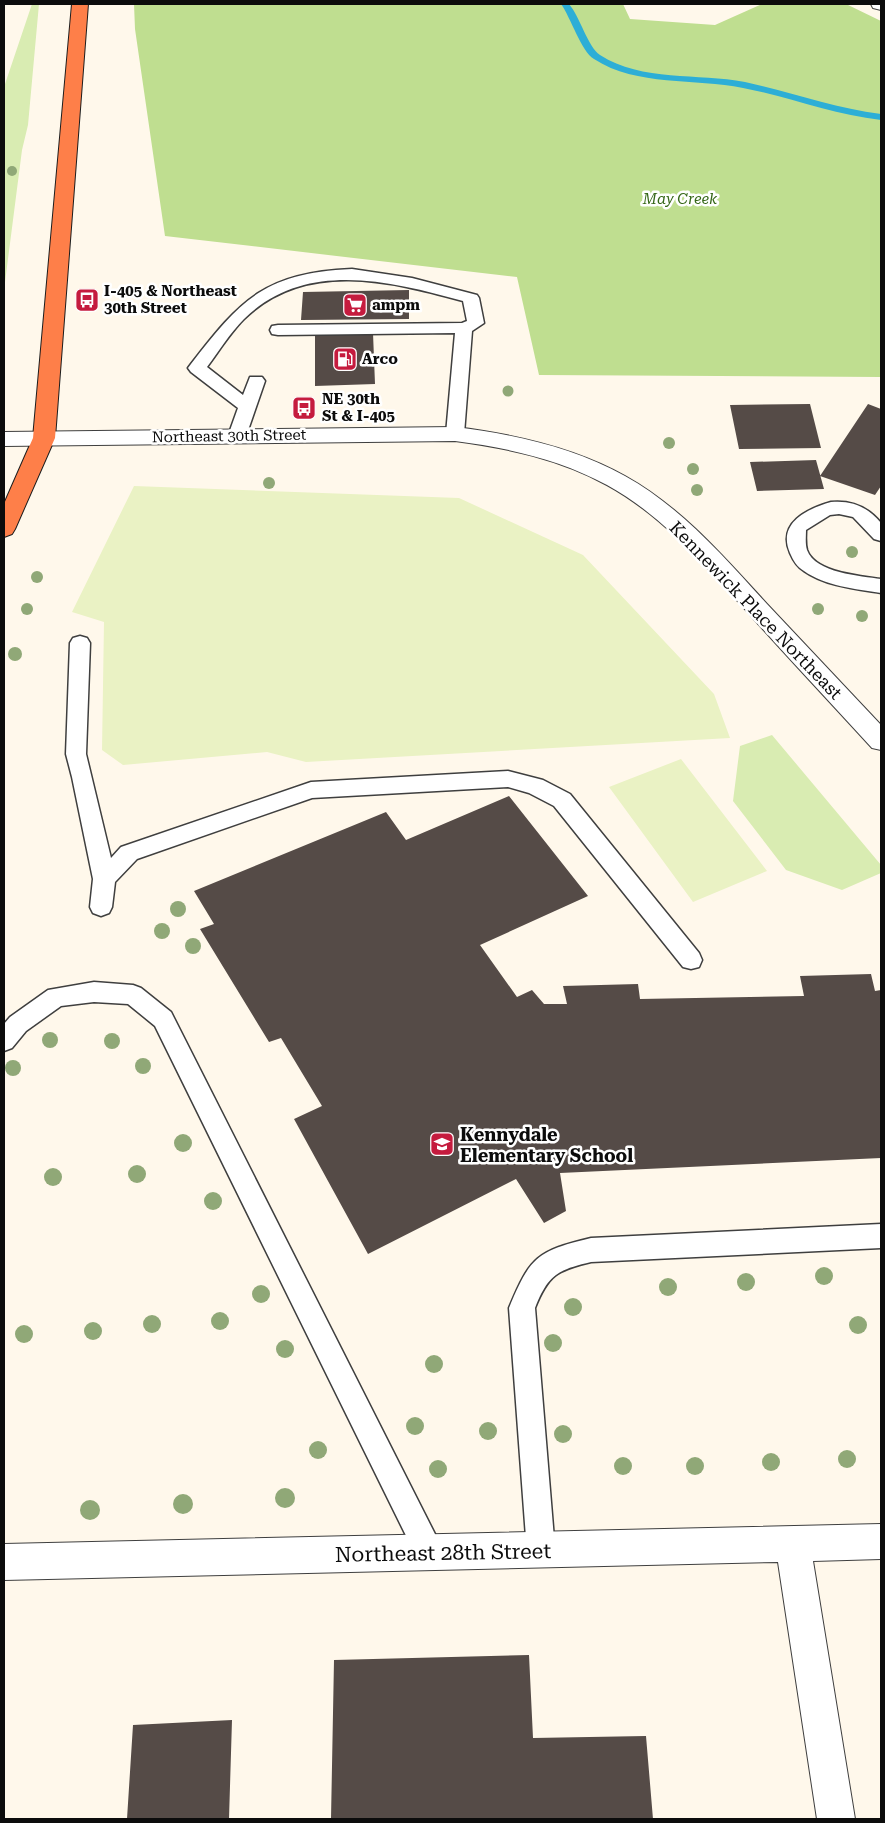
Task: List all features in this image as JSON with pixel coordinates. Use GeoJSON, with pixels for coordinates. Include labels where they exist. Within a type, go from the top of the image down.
{"type":"FeatureCollection","features":[{"type":"Feature","properties":{"kind":"highway"},"geometry":{"type":"LineString","coordinates":[[4,529],[44,438],[80,4]]}},
{"type":"Feature","properties":{"kind":"street","name":"Northeast 30th Street"},"geometry":{"type":"LineString","coordinates":[[4,439],[455,434]]}},
{"type":"Feature","properties":{"kind":"street","name":"Kennewick Place Northeast"},"geometry":{"type":"LineString","coordinates":[[455,434],[501,439],[542,450],[593,470],[638,494],[691,537],[881,741]]}},
{"type":"Feature","properties":{"kind":"street","name":"Northeast 28th Street"},"geometry":{"type":"LineString","coordinates":[[4,1562],[793,1546],[881,1542]]}},
{"type":"Feature","properties":{"kind":"street"},"geometry":{"type":"LineString","coordinates":[[793,1546],[836,1819]]}},
{"type":"Feature","properties":{"kind":"lane"},"geometry":{"type":"LineString","coordinates":[[247,407],[197,368],[240,315],[263,296],[296,281],[318,276],[359,273],[383,276],[471,298],[476,323],[464,328],[278,330]]}},
{"type":"Feature","properties":{"kind":"lane"},"geometry":{"type":"LineString","coordinates":[[455,434],[464,328]]}},
{"type":"Feature","properties":{"kind":"lane"},"geometry":{"type":"LineString","coordinates":[[237,436],[256,381]]}},
{"type":"Feature","properties":{"kind":"lane"},"geometry":{"type":"LineString","coordinates":[[881,535],[857,511],[828,508],[808,517],[797,528],[797,550],[809,568],[833,577],[881,586]]}},
{"type":"Feature","properties":{"kind":"lane"},"geometry":{"type":"LineString","coordinates":[[80,643],[76,754],[83,777],[104,879],[101,907]]}},
{"type":"Feature","properties":{"kind":"lane"},"geometry":{"type":"LineString","coordinates":[[104,879],[129,853],[311,790],[508,779],[535,786],[562,800],[691,960]]}},
{"type":"Feature","properties":{"kind":"lane"},"geometry":{"type":"LineString","coordinates":[[4,1042],[18,1024],[56,998],[94,992],[133,995],[163,1020],[430,1554]]}},
{"type":"Feature","properties":{"kind":"lane"},"geometry":{"type":"LineString","coordinates":[[541,1551],[522,1308],[534,1276],[554,1259],[591,1250],[881,1236]]}},
{"type":"Feature","properties":{"kind":"green space"},"geometry":{"type":"Polygon","coordinates":[[[32,4],[39,4],[28,125],[22,150],[4,290],[4,87],[32,4]]]}},
{"type":"Feature","properties":{"kind":"green space","name":"May Creek"},"geometry":{"type":"Polygon","coordinates":[[[134,4],[623,4],[630,19],[715,25],[762,4],[846,4],[881,21],[881,377],[539,375],[517,277],[165,236],[135,29],[134,4]]]}},
{"type":"Feature","properties":{"kind":"green space"},"geometry":{"type":"Polygon","coordinates":[[[134,486],[459,498],[583,555],[714,694],[730,738],[306,762],[267,752],[123,765],[102,750],[104,622],[72,612],[134,486]]]}},
{"type":"Feature","properties":{"kind":"green space"},"geometry":{"type":"Polygon","coordinates":[[[772,735],[881,865],[881,873],[842,890],[786,870],[733,801],[740,746],[772,735]]]}},
{"type":"Feature","properties":{"kind":"green space"},"geometry":{"type":"Polygon","coordinates":[[[681,759],[767,871],[693,902],[609,787],[681,759]]]}},
{"type":"Feature","properties":{"kind":"building","name":"ampm"},"geometry":{"type":"Polygon","coordinates":[[[409,290],[409,319],[301,320],[303,292],[409,290]]]}},
{"type":"Feature","properties":{"kind":"building","name":"Arco"},"geometry":{"type":"Polygon","coordinates":[[[373,333],[375,384],[315,386],[315,335],[373,333]]]}},
{"type":"Feature","properties":{"kind":"building"},"geometry":{"type":"Polygon","coordinates":[[[810,404],[821,448],[739,449],[730,405],[810,404]]]}},
{"type":"Feature","properties":{"kind":"building"},"geometry":{"type":"Polygon","coordinates":[[[868,404],[881,409],[881,486],[875,495],[820,476],[868,404]]]}},
{"type":"Feature","properties":{"kind":"building"},"geometry":{"type":"Polygon","coordinates":[[[816,460],[824,489],[757,491],[750,462],[816,460]]]}},
{"type":"Feature","properties":{"kind":"building"},"geometry":{"type":"Polygon","coordinates":[[[509,796],[588,896],[480,945],[517,997],[532,990],[544,1004],[567,1004],[563,986],[638,984],[640,999],[804,996],[800,976],[871,974],[875,991],[881,990],[881,1158],[560,1173],[566,1211],[544,1223],[516,1179],[368,1254],[294,1119],[322,1106],[281,1038],[269,1042],[200,929],[214,924],[194,891],[386,812],[406,840],[509,796]]]}},
{"type":"Feature","properties":{"kind":"building"},"geometry":{"type":"Polygon","coordinates":[[[529,1655],[533,1738],[646,1736],[653,1819],[331,1819],[334,1660],[529,1655]]]}},
{"type":"Feature","properties":{"kind":"building"},"geometry":{"type":"Polygon","coordinates":[[[232,1720],[229,1819],[127,1819],[133,1725],[232,1720]]]}},
{"type":"Feature","properties":{"kind":"waterway","name":"May Creek"},"geometry":{"type":"LineString","coordinates":[[565,4],[574,16],[592,53],[610,64],[646,74],[744,85],[846,112],[881,117]]}},
{"type":"Feature","properties":{"kind":"place","name":"I-405 & Northeast 30th Street"},"geometry":{"type":"Point","coordinates":[87,300]}},
{"type":"Feature","properties":{"kind":"place","name":"ampm"},"geometry":{"type":"Point","coordinates":[355,305]}},
{"type":"Feature","properties":{"kind":"place","name":"Arco"},"geometry":{"type":"Point","coordinates":[345,359]}},
{"type":"Feature","properties":{"kind":"place","name":"NE 30th St & I-405"},"geometry":{"type":"Point","coordinates":[304,408]}},
{"type":"Feature","properties":{"kind":"place","name":"Kennydale Elementary School"},"geometry":{"type":"Point","coordinates":[442,1144]}}]}
